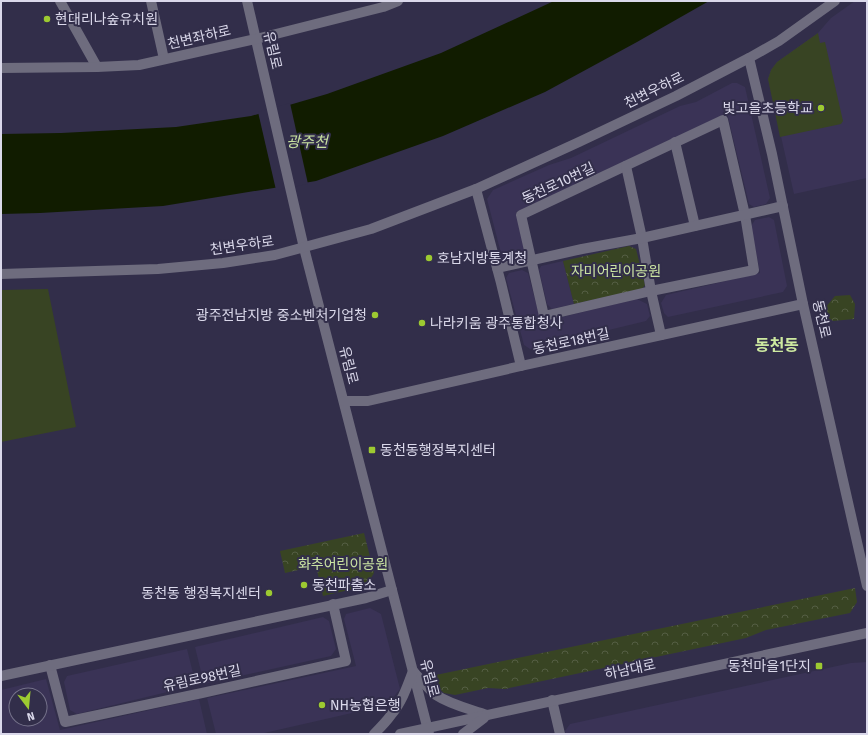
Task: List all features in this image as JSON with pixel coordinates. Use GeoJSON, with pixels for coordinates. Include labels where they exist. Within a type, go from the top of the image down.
{"type":"FeatureCollection","features":[{"type":"Feature","properties":{"kind":"street"},"geometry":{"type":"LineString","coordinates":[[60,1],[97,66]]}},
{"type":"Feature","properties":{"kind":"street"},"geometry":{"type":"LineString","coordinates":[[151,1],[164,59]]}},
{"type":"Feature","properties":{"kind":"street","name":"유림로"},"geometry":{"type":"LineString","coordinates":[[247,1],[304,248],[429,731]]}},
{"type":"Feature","properties":{"kind":"street","name":"천변좌하로"},"geometry":{"type":"LineString","coordinates":[[1,68],[139,65],[256,39],[383,7],[398,1]]}},
{"type":"Feature","properties":{"kind":"street","name":"천변우하로"},"geometry":{"type":"LineString","coordinates":[[1,274],[158,269],[223,263],[275,255],[371,229],[476,189],[676,96],[779,41],[835,1]]}},
{"type":"Feature","properties":{"kind":"street","name":"동천로"},"geometry":{"type":"LineString","coordinates":[[749,58],[867,586]]}},
{"type":"Feature","properties":{"kind":"street","name":"동천로10번길"},"geometry":{"type":"LineString","coordinates":[[723,120],[745,215],[754,270],[652,291],[544,316],[521,215],[626,166],[723,120]]}},
{"type":"Feature","properties":{"kind":"street"},"geometry":{"type":"LineString","coordinates":[[675,142],[695,226]]}},
{"type":"Feature","properties":{"kind":"street"},"geometry":{"type":"LineString","coordinates":[[626,166],[661,335]]}},
{"type":"Feature","properties":{"kind":"street"},"geometry":{"type":"LineString","coordinates":[[476,189],[521,366]]}},
{"type":"Feature","properties":{"kind":"street"},"geometry":{"type":"LineString","coordinates":[[497,268],[642,238],[783,206]]}},
{"type":"Feature","properties":{"kind":"street","name":"동천로18번길"},"geometry":{"type":"LineString","coordinates":[[344,401],[368,401],[803,304]]}},
{"type":"Feature","properties":{"kind":"street"},"geometry":{"type":"LineString","coordinates":[[1,676],[366,598],[392,590]]}},
{"type":"Feature","properties":{"kind":"street","name":"유림로98번길"},"geometry":{"type":"LineString","coordinates":[[50,665],[65,722],[202,693],[346,661],[333,604]]}},
{"type":"Feature","properties":{"kind":"street","name":"하남대로"},"geometry":{"type":"LineString","coordinates":[[400,734],[429,731],[552,700],[867,633]]}},
{"type":"Feature","properties":{"kind":"street"},"geometry":{"type":"LineString","coordinates":[[374,734],[398,706],[405,693],[413,670],[436,695],[488,715]]}},
{"type":"Feature","properties":{"kind":"street"},"geometry":{"type":"LineString","coordinates":[[552,700],[560,734]]}},
{"type":"Feature","properties":{"kind":"street"},"geometry":{"type":"LineString","coordinates":[[463,734],[488,715]]}},
{"type":"Feature","properties":{"kind":"shaded area","name":"빛고을초등학교"},"geometry":{"type":"Polygon","coordinates":[[[855,1],[867,1],[867,178],[794,194],[768,79],[771,70],[777,62],[818,33],[831,18],[855,1]]]}},
{"type":"Feature","properties":{"kind":"shaded area"},"geometry":{"type":"Polygon","coordinates":[[[732,83],[737,83],[745,87],[770,198],[766,204],[754,207],[749,204],[727,113],[516,212],[524,250],[521,255],[506,259],[502,257],[487,199],[493,190],[549,165],[571,158],[680,106],[696,102],[732,83]]]}},
{"type":"Feature","properties":{"kind":"shaded area"},"geometry":{"type":"Polygon","coordinates":[[[769,217],[774,220],[787,286],[783,292],[668,317],[664,313],[661,303],[666,295],[760,273],[751,226],[755,220],[769,217]]]}},
{"type":"Feature","properties":{"kind":"shaded area"},"geometry":{"type":"Polygon","coordinates":[[[563,261],[574,304],[552,309],[547,304],[539,270],[541,266],[563,261]]]}},
{"type":"Feature","properties":{"kind":"shaded area"},"geometry":{"type":"Polygon","coordinates":[[[522,270],[528,273],[541,322],[637,299],[647,304],[650,316],[646,321],[530,349],[524,345],[506,278],[509,273],[522,270]]]}},
{"type":"Feature","properties":{"kind":"shaded area"},"geometry":{"type":"Polygon","coordinates":[[[370,608],[381,614],[400,689],[387,705],[260,734],[216,734],[207,698],[356,666],[344,619],[346,614],[370,608]]]}},
{"type":"Feature","properties":{"kind":"shaded area"},"geometry":{"type":"Polygon","coordinates":[[[323,617],[329,621],[336,649],[331,656],[204,684],[195,647],[323,617]]]}},
{"type":"Feature","properties":{"kind":"shaded area"},"geometry":{"type":"Polygon","coordinates":[[[187,649],[196,685],[77,714],[70,710],[64,682],[67,676],[187,649]]]}},
{"type":"Feature","properties":{"kind":"shaded area"},"geometry":{"type":"Polygon","coordinates":[[[867,662],[867,734],[566,734],[565,731],[570,724],[851,663],[867,662]]]}},
{"type":"Feature","properties":{"kind":"shaded area"},"geometry":{"type":"Polygon","coordinates":[[[46,679],[60,730],[199,699],[207,734],[1,734],[1,690],[8,688],[8,727],[48,727],[48,687],[13,687],[46,679]]]}},
{"type":"Feature","properties":{"kind":"green space"},"geometry":{"type":"Polygon","coordinates":[[[818,33],[820,43],[825,42],[843,121],[841,124],[780,137],[768,79],[771,70],[777,62],[818,33]]]}},
{"type":"Feature","properties":{"kind":"green space","name":"자미어린이공원"},"geometry":{"type":"Polygon","coordinates":[[[629,246],[636,249],[645,285],[642,289],[574,304],[563,261],[629,246]]]}},
{"type":"Feature","properties":{"kind":"green space"},"geometry":{"type":"Polygon","coordinates":[[[48,289],[76,427],[1,442],[1,290],[48,289]]]}},
{"type":"Feature","properties":{"kind":"green space"},"geometry":{"type":"Polygon","coordinates":[[[850,295],[855,304],[854,319],[833,321],[825,316],[825,308],[835,296],[850,295]]]}},
{"type":"Feature","properties":{"kind":"green space","name":"화추어린이공원"},"geometry":{"type":"Polygon","coordinates":[[[364,533],[374,573],[366,586],[323,596],[316,566],[285,573],[280,551],[364,533]]]}},
{"type":"Feature","properties":{"kind":"green space"},"geometry":{"type":"Polygon","coordinates":[[[855,588],[857,602],[850,613],[766,630],[746,638],[505,689],[488,688],[455,695],[444,693],[436,686],[431,676],[855,588]]]}},
{"type":"Feature","properties":{"kind":"water","name":"광주천"},"geometry":{"type":"Polygon","coordinates":[[[554,1],[709,1],[545,92],[443,136],[316,181],[163,206],[1,214],[1,134],[61,133],[176,127],[251,116],[327,94],[441,53],[554,1]]]}},
{"type":"Feature","properties":{"kind":"pier"},"geometry":{"type":"Polygon","coordinates":[[[290,103],[308,184],[276,190],[258,112],[290,103]]]}},
{"type":"Feature","properties":{"kind":"place","name":"현대리나숲유치원"},"geometry":{"type":"Point","coordinates":[47,19]}},
{"type":"Feature","properties":{"kind":"place","name":"빛고을초등학교"},"geometry":{"type":"Point","coordinates":[821,108]}},
{"type":"Feature","properties":{"kind":"place","name":"호남지방통계청"},"geometry":{"type":"Point","coordinates":[429,258]}},
{"type":"Feature","properties":{"kind":"place","name":"광주전남지방 중소벤처기업청"},"geometry":{"type":"Point","coordinates":[375,315]}},
{"type":"Feature","properties":{"kind":"place","name":"나라키움 광주통합청사"},"geometry":{"type":"Point","coordinates":[422,323]}},
{"type":"Feature","properties":{"kind":"place","name":"동천동행정복지센터"},"geometry":{"type":"Point","coordinates":[372,450]}},
{"type":"Feature","properties":{"kind":"place","name":"동천파출소"},"geometry":{"type":"Point","coordinates":[304,585]}},
{"type":"Feature","properties":{"kind":"place","name":"동천동 행정복지센터"},"geometry":{"type":"Point","coordinates":[269,593]}},
{"type":"Feature","properties":{"kind":"place","name":"동천마을1단지"},"geometry":{"type":"Point","coordinates":[819,666]}},
{"type":"Feature","properties":{"kind":"place","name":"NH농협은행"},"geometry":{"type":"Point","coordinates":[322,705]}},
{"type":"Feature","properties":{"kind":"district","name":"동천동"},"geometry":{"type":"Point","coordinates":[777,345]}}]}
